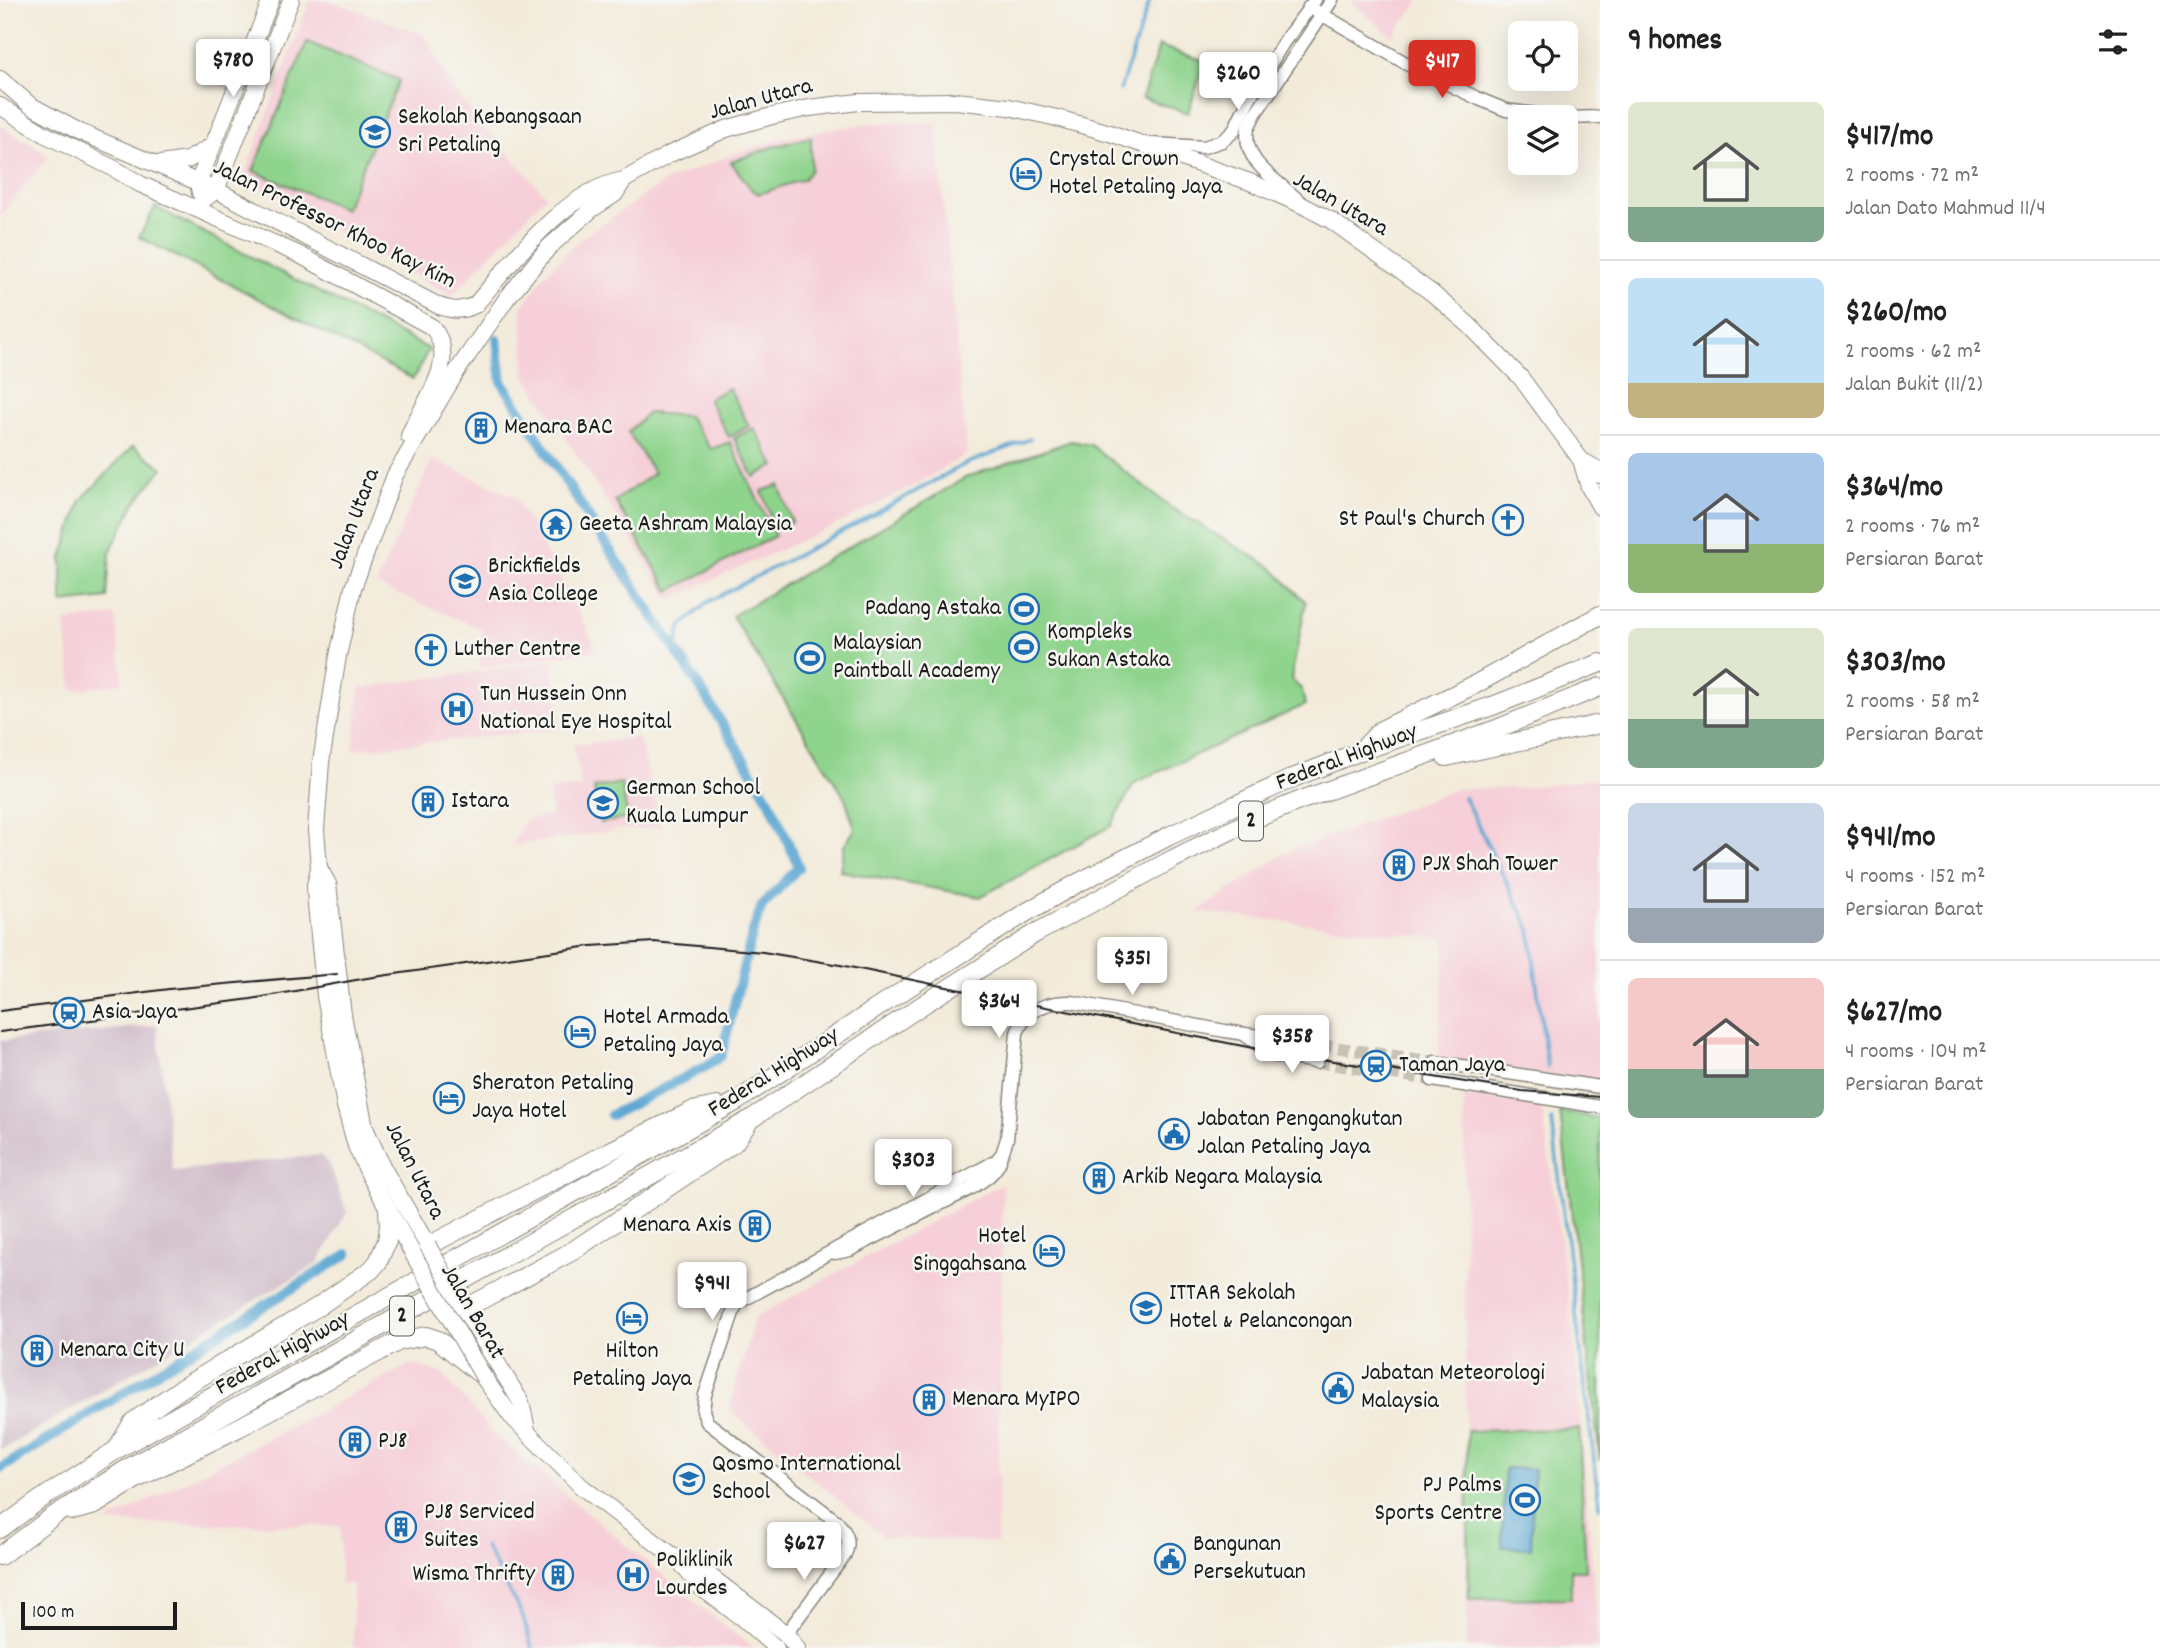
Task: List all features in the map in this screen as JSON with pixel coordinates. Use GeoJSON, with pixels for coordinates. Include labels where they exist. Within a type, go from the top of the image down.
{"type":"FeatureCollection","features":[{"type":"Feature","properties":{"kind":"highway"},"geometry":{"type":"LineString","coordinates":[[1361,751],[1381,730],[1476,684],[1600,615]]}},
{"type":"Feature","properties":{"kind":"highway","name":"Federal Highway"},"geometry":{"type":"LineString","coordinates":[[0,1529],[116,1450],[737,1101],[895,996],[1025,913],[1076,884],[1230,807],[1361,751],[1495,705],[1600,663]]}},
{"type":"Feature","properties":{"kind":"highway","name":"Federal Highway"},"geometry":{"type":"LineString","coordinates":[[0,1556],[55,1516],[131,1467],[751,1119],[1036,933],[1252,820],[1494,730],[1600,687]]}},
{"type":"Feature","properties":{"kind":"highway"},"geometry":{"type":"LineString","coordinates":[[1373,773],[1600,724]]}},
{"type":"Feature","properties":{"kind":"highway"},"geometry":{"type":"LineString","coordinates":[[420,1250],[591,1160],[692,1111],[737,1101]]}},
{"type":"Feature","properties":{"kind":"highway"},"geometry":{"type":"LineString","coordinates":[[464,1309],[571,1252],[613,1226],[734,1143],[751,1119]]}},
{"type":"Feature","properties":{"kind":"highway"},"geometry":{"type":"LineString","coordinates":[[116,1450],[133,1422],[206,1373],[319,1306],[371,1270],[378,1262],[387,1241],[387,1210]]}},
{"type":"Feature","properties":{"kind":"highway"},"geometry":{"type":"LineString","coordinates":[[55,1516],[95,1505],[136,1479],[238,1428],[388,1347],[414,1337],[426,1336],[438,1340],[484,1378]]}},
{"type":"Feature","properties":{"kind":"main road"},"geometry":{"type":"LineString","coordinates":[[201,202],[198,183],[271,0]]}},
{"type":"Feature","properties":{"kind":"main road"},"geometry":{"type":"LineString","coordinates":[[201,202],[216,190],[291,0]]}},
{"type":"Feature","properties":{"kind":"main road"},"geometry":{"type":"LineString","coordinates":[[249,54],[256,62],[267,62]]}},
{"type":"Feature","properties":{"kind":"main road","name":"Jalan Professor Khoo Kay Kim"},"geometry":{"type":"LineString","coordinates":[[0,79],[30,105],[80,132],[216,190],[451,310],[464,310],[475,304],[534,237],[584,194],[608,183],[624,180]]}},
{"type":"Feature","properties":{"kind":"main road","name":"Jalan Utara"},"geometry":{"type":"LineString","coordinates":[[387,1210],[356,1146],[341,1085],[325,996],[315,885],[319,868],[316,830],[321,761],[338,656],[353,588],[395,475],[457,371],[507,298],[549,247],[592,209],[615,194],[624,180],[670,154],[726,129],[809,108],[859,102],[956,101],[1009,107],[1058,118],[1138,142],[1250,182],[1302,205],[1332,221],[1432,293],[1469,325],[1521,378],[1581,460],[1589,487],[1600,507]]}},
{"type":"Feature","properties":{"kind":"main road","name":"Jalan Professor Khoo Kay Kim"},"geometry":{"type":"LineString","coordinates":[[0,106],[46,135],[140,184],[300,255],[432,327],[441,341],[443,365],[412,428],[395,475]]}},
{"type":"Feature","properties":{"kind":"main road"},"geometry":{"type":"LineString","coordinates":[[157,164],[188,160],[215,143]]}},
{"type":"Feature","properties":{"kind":"main road"},"geometry":{"type":"LineString","coordinates":[[113,168],[144,177],[201,202],[276,238],[300,255]]}},
{"type":"Feature","properties":{"kind":"main road","name":"Jalan Utara"},"geometry":{"type":"LineString","coordinates":[[1581,460],[1600,474]]}},
{"type":"Feature","properties":{"kind":"main road","name":"Jalan Utara"},"geometry":{"type":"LineString","coordinates":[[319,868],[328,884],[343,1015],[365,1128],[420,1250]]}},
{"type":"Feature","properties":{"kind":"main road","name":"Jalan Barat"},"geometry":{"type":"LineString","coordinates":[[387,1210],[464,1309],[522,1402],[527,1430]]}},
{"type":"Feature","properties":{"kind":"main road","name":"Jalan Barat"},"geometry":{"type":"LineString","coordinates":[[420,1250],[484,1378],[504,1408],[582,1487],[681,1562],[706,1573],[786,1634],[797,1648]]}},
{"type":"Feature","properties":{"kind":"main road","name":"Jalan Barat"},"geometry":{"type":"LineString","coordinates":[[681,1562],[699,1586],[776,1648]]}},
{"type":"Feature","properties":{"kind":"street"},"geometry":{"type":"LineString","coordinates":[[1302,205],[1287,188],[1264,172],[1255,160],[1250,148],[1248,129],[1255,114],[1332,0]]}},
{"type":"Feature","properties":{"kind":"street"},"geometry":{"type":"LineString","coordinates":[[1138,142],[1204,147],[1222,141],[1233,132],[1272,62],[1312,4],[1321,14],[1409,65],[1508,110]]}},
{"type":"Feature","properties":{"kind":"street"},"geometry":{"type":"LineString","coordinates":[[1578,118],[1600,117]]}},
{"type":"Feature","properties":{"kind":"street"},"geometry":{"type":"LineString","coordinates":[[786,1634],[844,1556],[848,1549],[848,1537],[835,1520],[707,1422],[703,1404],[738,1303],[996,1161],[1002,1154],[1007,1139],[1017,1033],[1027,1017],[1043,1006],[1072,1002],[1320,1045]]}},
{"type":"Feature","properties":{"kind":"street"},"geometry":{"type":"LineString","coordinates":[[1245,1034],[1272,1055],[1317,1062]]}},
{"type":"Feature","properties":{"kind":"street"},"geometry":{"type":"LineString","coordinates":[[1435,1062],[1600,1087]]}},
{"type":"Feature","properties":{"kind":"street"},"geometry":{"type":"LineString","coordinates":[[1432,1080],[1600,1107]]}},
{"type":"Feature","properties":{"kind":"shaded area","name":"Sekolah Kebangsaan Sri Petaling"},"geometry":{"type":"Polygon","coordinates":[[[310,0],[329,0],[426,36],[451,88],[546,196],[452,296],[244,177],[310,0]]]}},
{"type":"Feature","properties":{"kind":"shaded area"},"geometry":{"type":"Polygon","coordinates":[[[1349,0],[1421,0],[1392,36],[1349,0]]]}},
{"type":"Feature","properties":{"kind":"shaded area"},"geometry":{"type":"Polygon","coordinates":[[[936,122],[967,454],[847,520],[670,599],[525,375],[522,308],[542,278],[579,240],[666,181],[784,138],[861,124],[936,122]]]}},
{"type":"Feature","properties":{"kind":"shaded area"},"geometry":{"type":"Polygon","coordinates":[[[0,125],[49,156],[0,216],[0,125]]]}},
{"type":"Feature","properties":{"kind":"shaded area"},"geometry":{"type":"Polygon","coordinates":[[[432,459],[515,497],[578,610],[597,650],[479,669],[482,629],[376,585],[432,459]]]}},
{"type":"Feature","properties":{"kind":"shaded area"},"geometry":{"type":"Polygon","coordinates":[[[115,615],[123,683],[72,690],[65,621],[115,615]]]}},
{"type":"Feature","properties":{"kind":"shaded area","name":"Tun Hussein Onn National Eye Hospital"},"geometry":{"type":"Polygon","coordinates":[[[552,661],[559,729],[353,750],[360,688],[552,661]]]}},
{"type":"Feature","properties":{"kind":"shaded area","name":"German School Kuala Lumpur"},"geometry":{"type":"Polygon","coordinates":[[[639,737],[662,828],[623,829],[511,846],[526,819],[552,816],[549,790],[581,787],[573,745],[639,737]]]}},
{"type":"Feature","properties":{"kind":"shaded area"},"geometry":{"type":"Polygon","coordinates":[[[1600,778],[1600,1083],[1438,1059],[1445,939],[1197,912],[1284,854],[1457,789],[1522,788],[1600,778]]]}},
{"type":"Feature","properties":{"kind":"shaded area"},"geometry":{"type":"Polygon","coordinates":[[[157,1025],[173,1171],[320,1155],[329,1163],[347,1212],[317,1264],[0,1451],[0,1041],[157,1025]]]}},
{"type":"Feature","properties":{"kind":"shaded area"},"geometry":{"type":"Polygon","coordinates":[[[1464,1096],[1542,1107],[1573,1331],[1599,1648],[1467,1648],[1464,1096]]]}},
{"type":"Feature","properties":{"kind":"shaded area"},"geometry":{"type":"Polygon","coordinates":[[[1003,1183],[997,1543],[884,1537],[732,1412],[731,1400],[755,1317],[1003,1183]]]}},
{"type":"Feature","properties":{"kind":"shaded area"},"geometry":{"type":"Polygon","coordinates":[[[411,1364],[442,1373],[491,1431],[752,1648],[353,1648],[353,1584],[340,1584],[340,1526],[105,1523],[411,1364]]]}},
{"type":"Feature","properties":{"kind":"green space"},"geometry":{"type":"Polygon","coordinates":[[[307,42],[399,80],[345,209],[253,171],[307,42]]]}},
{"type":"Feature","properties":{"kind":"green space"},"geometry":{"type":"Polygon","coordinates":[[[1159,46],[1205,61],[1188,113],[1142,98],[1159,46]]]}},
{"type":"Feature","properties":{"kind":"green space"},"geometry":{"type":"Polygon","coordinates":[[[811,137],[811,170],[804,179],[759,194],[752,190],[731,162],[769,148],[811,137]]]}},
{"type":"Feature","properties":{"kind":"green space"},"geometry":{"type":"Polygon","coordinates":[[[155,207],[429,349],[413,379],[139,237],[155,207]]]}},
{"type":"Feature","properties":{"kind":"green space"},"geometry":{"type":"Polygon","coordinates":[[[729,388],[749,426],[729,437],[708,399],[729,388]]]}},
{"type":"Feature","properties":{"kind":"green space"},"geometry":{"type":"Polygon","coordinates":[[[648,413],[688,416],[711,449],[730,442],[775,536],[669,591],[615,501],[654,473],[628,432],[648,413]]]}},
{"type":"Feature","properties":{"kind":"green space"},"geometry":{"type":"Polygon","coordinates":[[[754,428],[775,466],[754,477],[734,438],[754,428]]]}},
{"type":"Feature","properties":{"kind":"green space","name":"Kompleks Sukan Astaka"},"geometry":{"type":"Polygon","coordinates":[[[1071,441],[1091,445],[1170,507],[1271,567],[1306,602],[1291,679],[1302,690],[1305,705],[1134,783],[1111,826],[980,897],[840,871],[844,846],[855,829],[845,798],[732,616],[967,477],[1071,441]]]}},
{"type":"Feature","properties":{"kind":"green space"},"geometry":{"type":"Polygon","coordinates":[[[133,446],[163,468],[135,503],[110,552],[107,598],[62,603],[62,558],[81,500],[133,446]]]}},
{"type":"Feature","properties":{"kind":"green space"},"geometry":{"type":"Polygon","coordinates":[[[779,485],[792,522],[775,528],[762,491],[779,485]]]}},
{"type":"Feature","properties":{"kind":"green space"},"geometry":{"type":"Polygon","coordinates":[[[621,783],[628,818],[600,823],[594,788],[621,783]]]}},
{"type":"Feature","properties":{"kind":"green space"},"geometry":{"type":"Polygon","coordinates":[[[1560,1112],[1600,1118],[1600,1460],[1560,1112]]]}},
{"type":"Feature","properties":{"kind":"green space","name":"PJ Palms Sports Centre"},"geometry":{"type":"Polygon","coordinates":[[[1579,1429],[1586,1570],[1571,1570],[1571,1598],[1469,1599],[1467,1431],[1579,1429]]]}},
{"type":"Feature","properties":{"kind":"water"},"geometry":{"type":"Polygon","coordinates":[[[1505,1468],[1534,1469],[1531,1548],[1502,1547],[1505,1468]]]}},
{"type":"Feature","properties":{"kind":"waterway"},"geometry":{"type":"LineString","coordinates":[[1120,90],[1150,0]]}},
{"type":"Feature","properties":{"kind":"waterway"},"geometry":{"type":"LineString","coordinates":[[497,339],[502,382],[696,681],[770,802],[799,867],[762,906],[721,1056],[705,1067],[611,1115]]}},
{"type":"Feature","properties":{"kind":"waterway"},"geometry":{"type":"LineString","coordinates":[[675,650],[681,627],[708,602],[963,465],[1030,439]]}},
{"type":"Feature","properties":{"kind":"waterway"},"geometry":{"type":"LineString","coordinates":[[1464,797],[1530,929],[1547,1067]]}},
{"type":"Feature","properties":{"kind":"waterway"},"geometry":{"type":"LineString","coordinates":[[1552,1120],[1600,1508]]}},
{"type":"Feature","properties":{"kind":"waterway"},"geometry":{"type":"LineString","coordinates":[[0,1469],[348,1254]]}},
{"type":"Feature","properties":{"kind":"waterway"},"geometry":{"type":"LineString","coordinates":[[485,1546],[523,1617],[532,1648]]}},
{"type":"Feature","properties":{"kind":"tunnel"},"geometry":{"type":"LineString","coordinates":[[1320,1045],[1435,1062]]}},
{"type":"Feature","properties":{"kind":"tunnel"},"geometry":{"type":"LineString","coordinates":[[1317,1062],[1432,1080]]}},
{"type":"Feature","properties":{"kind":"tram line"},"geometry":{"type":"LineString","coordinates":[[0,1032],[251,999],[367,978],[591,946],[654,942],[763,952],[840,965],[1258,1049],[1522,1091],[1600,1097]]}},
{"type":"Feature","properties":{"kind":"tram line"},"geometry":{"type":"LineString","coordinates":[[0,1011],[169,989],[337,974]]}},
{"type":"Feature","properties":{"kind":"place","name":"Sekolah Kebangsaan Sri Petaling"},"geometry":{"type":"Point","coordinates":[375,132]}},
{"type":"Feature","properties":{"kind":"place","name":"Crystal Crown Hotel Petaling Jaya"},"geometry":{"type":"Point","coordinates":[1026,174]}},
{"type":"Feature","properties":{"kind":"place","name":"Menara BAC"},"geometry":{"type":"Point","coordinates":[481,428]}},
{"type":"Feature","properties":{"kind":"place","name":"St Paul's Church"},"geometry":{"type":"Point","coordinates":[1508,520]}},
{"type":"Feature","properties":{"kind":"place","name":"Geeta Ashram Malaysia"},"geometry":{"type":"Point","coordinates":[556,525]}},
{"type":"Feature","properties":{"kind":"place","name":"Brickfields Asia College"},"geometry":{"type":"Point","coordinates":[465,581]}},
{"type":"Feature","properties":{"kind":"place","name":"Padang Astaka"},"geometry":{"type":"Point","coordinates":[1024,609]}},
{"type":"Feature","properties":{"kind":"place","name":"Kompleks Sukan Astaka"},"geometry":{"type":"Point","coordinates":[1024,647]}},
{"type":"Feature","properties":{"kind":"place","name":"Luther Centre"},"geometry":{"type":"Point","coordinates":[431,650]}},
{"type":"Feature","properties":{"kind":"place","name":"Malaysian Paintball Academy"},"geometry":{"type":"Point","coordinates":[810,658]}},
{"type":"Feature","properties":{"kind":"place","name":"Tun Hussein Onn National Eye Hospital"},"geometry":{"type":"Point","coordinates":[457,709]}},
{"type":"Feature","properties":{"kind":"place","name":"Istara"},"geometry":{"type":"Point","coordinates":[428,802]}},
{"type":"Feature","properties":{"kind":"place","name":"German School Kuala Lumpur"},"geometry":{"type":"Point","coordinates":[603,803]}},
{"type":"Feature","properties":{"kind":"place","name":"PJX Shah Tower"},"geometry":{"type":"Point","coordinates":[1399,865]}},
{"type":"Feature","properties":{"kind":"place","name":"Asia Jaya"},"geometry":{"type":"Point","coordinates":[69,1013]}},
{"type":"Feature","properties":{"kind":"place","name":"Hotel Armada Petaling Jaya"},"geometry":{"type":"Point","coordinates":[580,1032]}},
{"type":"Feature","properties":{"kind":"place","name":"Taman Jaya"},"geometry":{"type":"Point","coordinates":[1376,1066]}},
{"type":"Feature","properties":{"kind":"place","name":"Sheraton Petaling Jaya Hotel"},"geometry":{"type":"Point","coordinates":[449,1098]}},
{"type":"Feature","properties":{"kind":"place","name":"Jabatan Pengangkutan Jalan Petaling Jaya"},"geometry":{"type":"Point","coordinates":[1174,1134]}},
{"type":"Feature","properties":{"kind":"place","name":"Arkib Negara Malaysia"},"geometry":{"type":"Point","coordinates":[1099,1178]}},
{"type":"Feature","properties":{"kind":"place","name":"Menara Axis"},"geometry":{"type":"Point","coordinates":[755,1226]}},
{"type":"Feature","properties":{"kind":"place","name":"Hotel Singgahsana"},"geometry":{"type":"Point","coordinates":[1049,1251]}},
{"type":"Feature","properties":{"kind":"place","name":"ITTAR Sekolah Hotel & Pelancongan"},"geometry":{"type":"Point","coordinates":[1146,1308]}},
{"type":"Feature","properties":{"kind":"place","name":"Hilton Petaling Jaya"},"geometry":{"type":"Point","coordinates":[632,1318]}},
{"type":"Feature","properties":{"kind":"place","name":"Menara City U"},"geometry":{"type":"Point","coordinates":[37,1351]}},
{"type":"Feature","properties":{"kind":"place","name":"Jabatan Meteorologi Malaysia"},"geometry":{"type":"Point","coordinates":[1338,1388]}},
{"type":"Feature","properties":{"kind":"place","name":"Menara MyIPO"},"geometry":{"type":"Point","coordinates":[929,1400]}},
{"type":"Feature","properties":{"kind":"place","name":"PJ8"},"geometry":{"type":"Point","coordinates":[355,1442]}},
{"type":"Feature","properties":{"kind":"place","name":"Qosmo International School"},"geometry":{"type":"Point","coordinates":[689,1479]}},
{"type":"Feature","properties":{"kind":"place","name":"PJ Palms Sports Centre"},"geometry":{"type":"Point","coordinates":[1525,1500]}},
{"type":"Feature","properties":{"kind":"place","name":"PJ8 Serviced Suites"},"geometry":{"type":"Point","coordinates":[401,1527]}},
{"type":"Feature","properties":{"kind":"place","name":"Bangunan Persekutuan"},"geometry":{"type":"Point","coordinates":[1170,1559]}},
{"type":"Feature","properties":{"kind":"place","name":"Wisma Thrifty"},"geometry":{"type":"Point","coordinates":[558,1575]}},
{"type":"Feature","properties":{"kind":"place","name":"Poliklinik Lourdes"},"geometry":{"type":"Point","coordinates":[633,1575]}}]}
